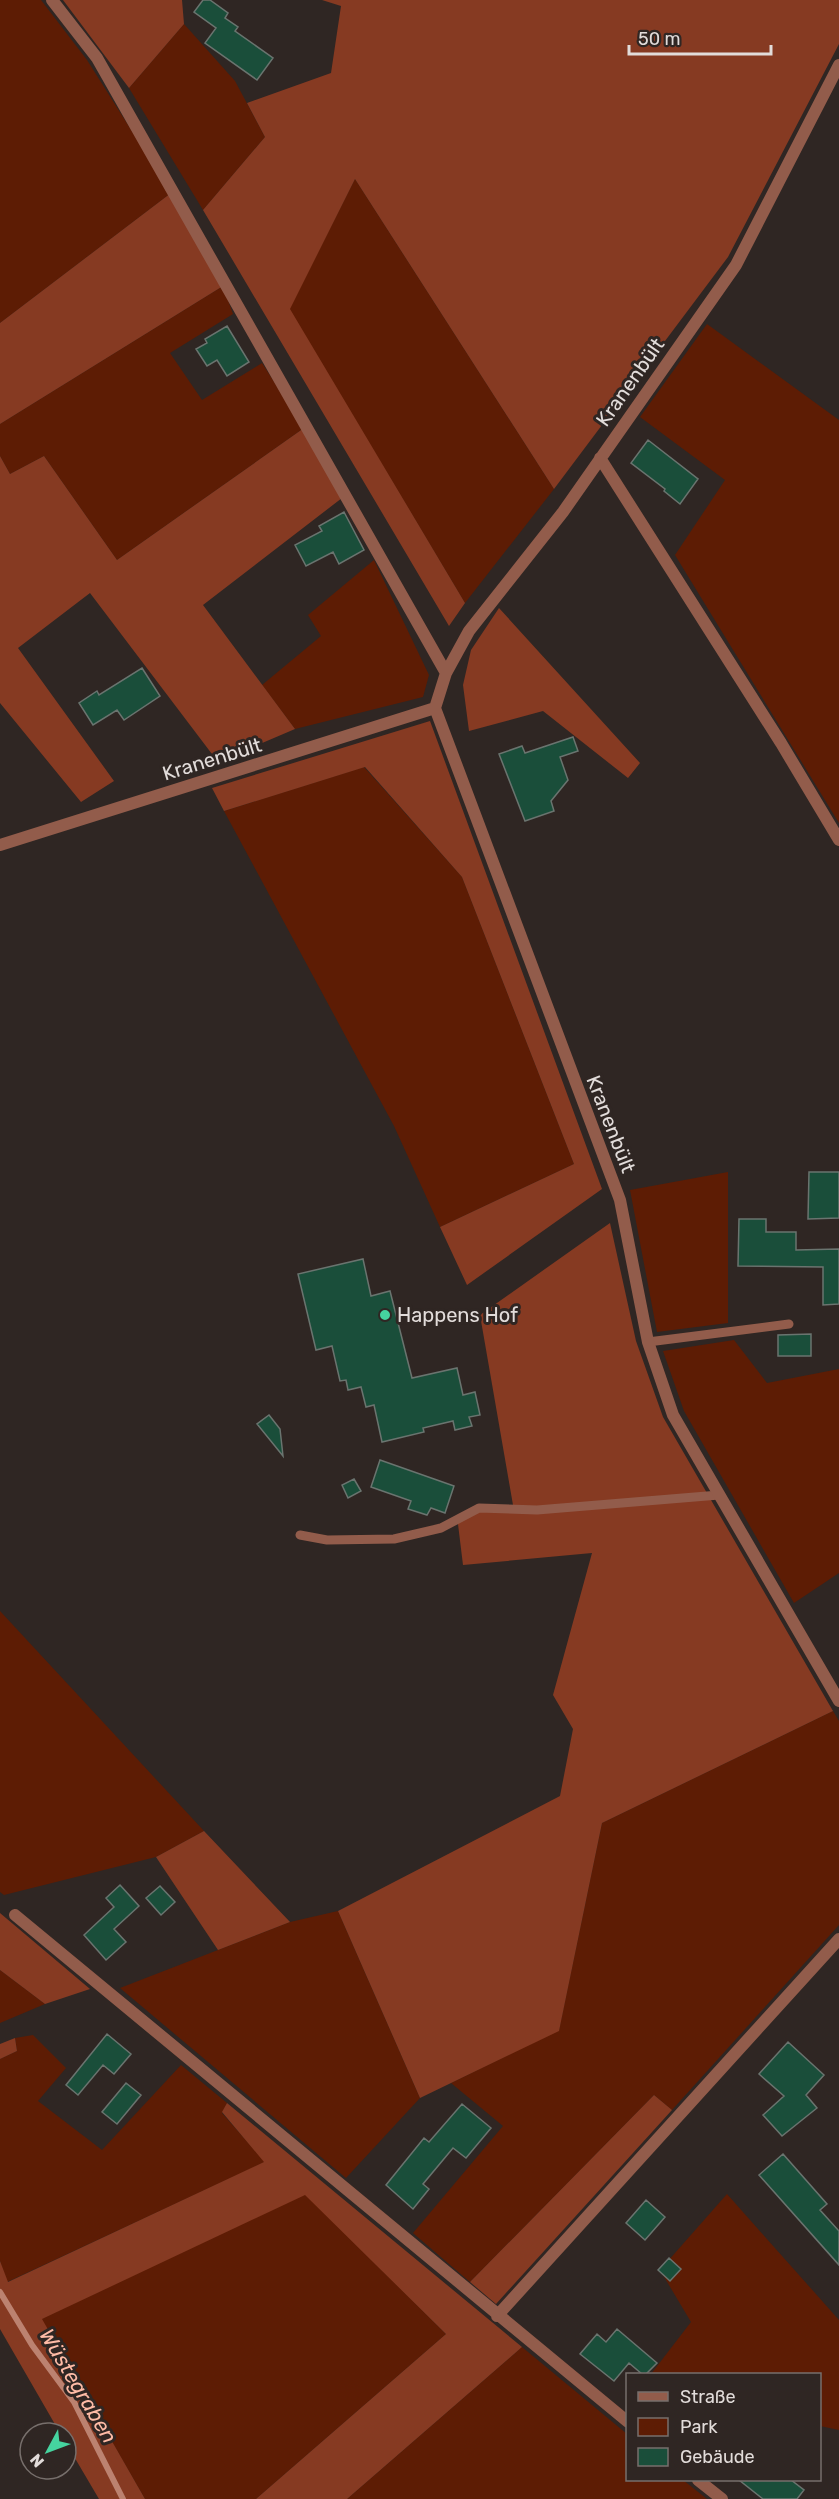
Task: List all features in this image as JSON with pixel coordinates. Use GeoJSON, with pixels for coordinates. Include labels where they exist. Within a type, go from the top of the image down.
{"type":"FeatureCollection","features":[{"type":"Feature","properties":{"kind":"street"},"geometry":{"type":"LineString","coordinates":[[52,0],[97,58],[446,673]]}},
{"type":"Feature","properties":{"kind":"street","name":"Kranenbült"},"geometry":{"type":"LineString","coordinates":[[839,65],[736,265],[563,512],[469,631],[446,673],[435,708],[620,1200],[648,1342],[673,1415],[839,1701]]}},
{"type":"Feature","properties":{"kind":"street"},"geometry":{"type":"LineString","coordinates":[[600,458],[781,743],[839,840]]}},
{"type":"Feature","properties":{"kind":"street","name":"Kranenbült"},"geometry":{"type":"LineString","coordinates":[[0,845],[435,708]]}},
{"type":"Feature","properties":{"kind":"street"},"geometry":{"type":"LineString","coordinates":[[15,1915],[626,2421]]}},
{"type":"Feature","properties":{"kind":"street"},"geometry":{"type":"LineString","coordinates":[[497,2316],[839,1939]]}},
{"type":"Feature","properties":{"kind":"street"},"geometry":{"type":"LineString","coordinates":[[699,2481],[722,2499]]}},
{"type":"Feature","properties":{"kind":"lane"},"geometry":{"type":"LineString","coordinates":[[648,1342],[789,1324]]}},
{"type":"Feature","properties":{"kind":"lane"},"geometry":{"type":"LineString","coordinates":[[300,1535],[327,1540],[394,1539],[441,1528],[479,1508],[537,1510],[719,1495]]}},
{"type":"Feature","properties":{"kind":"green space"},"geometry":{"type":"Polygon","coordinates":[[[0,0],[41,0],[87,60],[171,193],[0,323],[0,0]]]}},
{"type":"Feature","properties":{"kind":"green space"},"geometry":{"type":"Polygon","coordinates":[[[184,24],[235,81],[265,137],[203,210],[129,88],[184,24]]]}},
{"type":"Feature","properties":{"kind":"green space"},"geometry":{"type":"Polygon","coordinates":[[[355,179],[554,489],[465,603],[289,309],[355,179]]]}},
{"type":"Feature","properties":{"kind":"green space"},"geometry":{"type":"Polygon","coordinates":[[[223,286],[233,314],[170,353],[202,400],[262,363],[304,428],[117,560],[44,456],[10,474],[0,456],[0,424],[223,286]]]}},
{"type":"Feature","properties":{"kind":"green space"},"geometry":{"type":"Polygon","coordinates":[[[707,324],[839,420],[839,823],[675,555],[725,480],[640,417],[707,324]]]}},
{"type":"Feature","properties":{"kind":"green space"},"geometry":{"type":"Polygon","coordinates":[[[374,560],[429,675],[423,697],[295,729],[262,685],[321,636],[308,615],[374,560]]]}},
{"type":"Feature","properties":{"kind":"green space"},"geometry":{"type":"Polygon","coordinates":[[[364,767],[462,877],[574,1164],[440,1227],[394,1126],[224,811],[364,767]]]}},
{"type":"Feature","properties":{"kind":"green space"},"geometry":{"type":"Polygon","coordinates":[[[728,1172],[728,1323],[657,1332],[630,1190],[728,1172]]]}},
{"type":"Feature","properties":{"kind":"green space"},"geometry":{"type":"Polygon","coordinates":[[[734,1340],[767,1383],[839,1369],[839,1573],[794,1603],[684,1411],[663,1351],[734,1340]]]}},
{"type":"Feature","properties":{"kind":"green space"},"geometry":{"type":"Polygon","coordinates":[[[0,1611],[204,1831],[156,1857],[4,1895],[0,1892],[0,1611]]]}},
{"type":"Feature","properties":{"kind":"green space"},"geometry":{"type":"Polygon","coordinates":[[[833,1711],[839,1721],[839,1925],[672,2110],[654,2095],[470,2282],[413,2233],[503,2126],[451,2083],[559,2030],[602,1823],[833,1711]]]}},
{"type":"Feature","properties":{"kind":"green space"},"geometry":{"type":"Polygon","coordinates":[[[338,1911],[420,2098],[346,2178],[120,1988],[290,1922],[338,1911]]]}},
{"type":"Feature","properties":{"kind":"green space"},"geometry":{"type":"Polygon","coordinates":[[[0,1970],[45,2004],[0,2023],[0,1970]]]}},
{"type":"Feature","properties":{"kind":"green space"},"geometry":{"type":"Polygon","coordinates":[[[33,2035],[66,2068],[38,2101],[102,2150],[181,2065],[227,2103],[222,2113],[265,2162],[7,2282],[0,2261],[0,2059],[17,2051],[15,2038],[33,2035]]]}},
{"type":"Feature","properties":{"kind":"green space"},"geometry":{"type":"Polygon","coordinates":[[[305,2194],[446,2334],[256,2499],[145,2499],[41,2319],[305,2194]]]}},
{"type":"Feature","properties":{"kind":"green space"},"geometry":{"type":"Polygon","coordinates":[[[727,2194],[839,2320],[839,2430],[821,2426],[821,2373],[652,2373],[691,2322],[660,2270],[727,2194]]]}},
{"type":"Feature","properties":{"kind":"green space"},"geometry":{"type":"Polygon","coordinates":[[[522,2347],[626,2433],[626,2481],[684,2481],[707,2499],[347,2499],[522,2347]]]}},
{"type":"Feature","properties":{"kind":"shaded area"},"geometry":{"type":"Polygon","coordinates":[[[63,0],[182,0],[184,24],[129,88],[63,0]]]}},
{"type":"Feature","properties":{"kind":"shaded area"},"geometry":{"type":"Polygon","coordinates":[[[322,0],[839,0],[839,44],[728,257],[554,489],[355,179],[290,309],[465,603],[449,626],[203,210],[265,137],[247,103],[331,73],[341,6],[322,0]]]}},
{"type":"Feature","properties":{"kind":"shaded area"},"geometry":{"type":"Polygon","coordinates":[[[171,193],[223,286],[0,424],[0,323],[171,193]]]}},
{"type":"Feature","properties":{"kind":"shaded area"},"geometry":{"type":"Polygon","coordinates":[[[304,428],[342,498],[203,605],[295,729],[218,762],[90,593],[18,648],[114,781],[81,802],[0,703],[0,456],[10,474],[44,456],[117,560],[304,428]]]}},
{"type":"Feature","properties":{"kind":"shaded area"},"geometry":{"type":"Polygon","coordinates":[[[499,608],[640,763],[628,778],[543,711],[469,731],[463,685],[471,650],[499,608]]]}},
{"type":"Feature","properties":{"kind":"shaded area"},"geometry":{"type":"Polygon","coordinates":[[[430,721],[602,1189],[467,1285],[440,1227],[574,1164],[462,877],[365,767],[224,811],[212,788],[430,721]]]}},
{"type":"Feature","properties":{"kind":"shaded area"},"geometry":{"type":"Polygon","coordinates":[[[610,1223],[636,1341],[663,1417],[833,1711],[602,1823],[559,2031],[420,2098],[338,1911],[560,1796],[573,1729],[553,1695],[592,1553],[463,1565],[457,1516],[513,1505],[480,1315],[610,1223]]]}},
{"type":"Feature","properties":{"kind":"shaded area"},"geometry":{"type":"Polygon","coordinates":[[[204,1831],[290,1922],[218,1950],[156,1857],[204,1831]]]}},
{"type":"Feature","properties":{"kind":"shaded area"},"geometry":{"type":"Polygon","coordinates":[[[0,1913],[90,1989],[45,2004],[0,1970],[0,1913]]]}},
{"type":"Feature","properties":{"kind":"shaded area"},"geometry":{"type":"Polygon","coordinates":[[[15,2038],[17,2051],[0,2059],[0,2044],[15,2038]]]}},
{"type":"Feature","properties":{"kind":"shaded area"},"geometry":{"type":"Polygon","coordinates":[[[654,2095],[672,2110],[496,2304],[470,2282],[654,2095]]]}},
{"type":"Feature","properties":{"kind":"shaded area"},"geometry":{"type":"Polygon","coordinates":[[[227,2103],[522,2347],[347,2499],[256,2499],[446,2334],[305,2195],[42,2319],[145,2499],[99,2499],[78,2463],[78,2421],[53,2421],[0,2329],[0,2261],[8,2282],[264,2162],[222,2112],[227,2103]]]}},
{"type":"Feature","properties":{"kind":"building"},"geometry":{"type":"Polygon","coordinates":[[[203,0],[210,0],[228,13],[225,18],[238,27],[235,31],[273,58],[257,80],[205,43],[216,28],[194,12],[203,0]]]}},
{"type":"Feature","properties":{"kind":"building"},"geometry":{"type":"Polygon","coordinates":[[[227,326],[249,362],[227,376],[217,360],[207,366],[196,349],[207,343],[205,339],[227,326]]]}},
{"type":"Feature","properties":{"kind":"building"},"geometry":{"type":"Polygon","coordinates":[[[648,440],[698,479],[680,504],[664,491],[665,489],[631,463],[648,440]]]}},
{"type":"Feature","properties":{"kind":"building"},"geometry":{"type":"Polygon","coordinates":[[[344,512],[364,550],[339,564],[333,552],[306,566],[295,545],[322,531],[319,526],[344,512]]]}},
{"type":"Feature","properties":{"kind":"building"},"geometry":{"type":"Polygon","coordinates":[[[142,668],[160,696],[124,720],[117,710],[93,725],[79,703],[97,691],[99,695],[142,668]]]}},
{"type":"Feature","properties":{"kind":"building"},"geometry":{"type":"Polygon","coordinates":[[[573,737],[578,751],[560,757],[568,780],[551,801],[554,811],[525,821],[499,754],[522,746],[525,753],[573,737]]]}},
{"type":"Feature","properties":{"kind":"building"},"geometry":{"type":"Polygon","coordinates":[[[809,1172],[839,1172],[839,1218],[808,1219],[809,1172]]]}},
{"type":"Feature","properties":{"kind":"building"},"geometry":{"type":"Polygon","coordinates":[[[739,1219],[766,1219],[766,1232],[796,1232],[796,1250],[839,1249],[839,1304],[823,1305],[823,1267],[738,1266],[739,1219]]]}},
{"type":"Feature","properties":{"kind":"building"},"geometry":{"type":"Polygon","coordinates":[[[363,1259],[371,1296],[390,1291],[412,1378],[457,1368],[463,1395],[475,1392],[480,1415],[469,1417],[472,1426],[455,1430],[453,1421],[423,1428],[424,1432],[382,1442],[374,1405],[366,1407],[361,1387],[348,1390],[346,1380],[340,1381],[332,1346],[316,1350],[298,1274],[363,1259]]]}},
{"type":"Feature","properties":{"kind":"building"},"geometry":{"type":"Polygon","coordinates":[[[811,1334],[811,1356],[778,1356],[778,1335],[811,1334]]]}},
{"type":"Feature","properties":{"kind":"building"},"geometry":{"type":"Polygon","coordinates":[[[269,1415],[280,1429],[283,1456],[257,1424],[269,1415]]]}},
{"type":"Feature","properties":{"kind":"building"},"geometry":{"type":"Polygon","coordinates":[[[380,1460],[454,1486],[445,1513],[431,1508],[427,1515],[408,1509],[411,1501],[371,1487],[380,1460]]]}},
{"type":"Feature","properties":{"kind":"building"},"geometry":{"type":"Polygon","coordinates":[[[354,1479],[361,1491],[348,1498],[342,1485],[354,1479]]]}},
{"type":"Feature","properties":{"kind":"building"},"geometry":{"type":"Polygon","coordinates":[[[120,1885],[139,1906],[114,1929],[126,1942],[106,1960],[84,1935],[114,1907],[106,1898],[120,1885]]]}},
{"type":"Feature","properties":{"kind":"building"},"geometry":{"type":"Polygon","coordinates":[[[160,1886],[175,1902],[161,1915],[146,1898],[160,1886]]]}},
{"type":"Feature","properties":{"kind":"building"},"geometry":{"type":"Polygon","coordinates":[[[107,2034],[131,2054],[114,2074],[103,2065],[78,2095],[66,2085],[107,2034]]]}},
{"type":"Feature","properties":{"kind":"building"},"geometry":{"type":"Polygon","coordinates":[[[788,2042],[824,2075],[806,2095],[817,2108],[782,2136],[763,2115],[784,2096],[759,2074],[788,2042]]]}},
{"type":"Feature","properties":{"kind":"building"},"geometry":{"type":"Polygon","coordinates":[[[126,2083],[141,2095],[117,2124],[102,2112],[126,2083]]]}},
{"type":"Feature","properties":{"kind":"building"},"geometry":{"type":"Polygon","coordinates":[[[462,2104],[491,2128],[466,2158],[453,2148],[423,2184],[429,2189],[413,2209],[386,2185],[424,2138],[429,2142],[462,2104]]]}},
{"type":"Feature","properties":{"kind":"building"},"geometry":{"type":"Polygon","coordinates":[[[783,2154],[827,2204],[820,2210],[839,2231],[839,2265],[759,2175],[783,2154]]]}},
{"type":"Feature","properties":{"kind":"building"},"geometry":{"type":"Polygon","coordinates":[[[646,2200],[665,2217],[645,2240],[626,2223],[646,2200]]]}},
{"type":"Feature","properties":{"kind":"building"},"geometry":{"type":"Polygon","coordinates":[[[669,2258],[681,2269],[670,2281],[658,2270],[669,2258]]]}},
{"type":"Feature","properties":{"kind":"building"},"geometry":{"type":"Polygon","coordinates":[[[617,2329],[657,2363],[647,2373],[641,2373],[629,2363],[614,2381],[580,2354],[597,2334],[606,2342],[617,2329]]]}},
{"type":"Feature","properties":{"kind":"building"},"geometry":{"type":"Polygon","coordinates":[[[740,2481],[792,2481],[804,2490],[797,2499],[763,2499],[740,2481]]]}},
{"type":"Feature","properties":{"kind":"waterway","name":"Wüstegraben"},"geometry":{"type":"LineString","coordinates":[[0,2292],[32,2345],[74,2402],[123,2499]]}},
{"type":"Feature","properties":{"kind":"place","name":"Happens Hof"},"geometry":{"type":"Point","coordinates":[385,1315]}}]}
